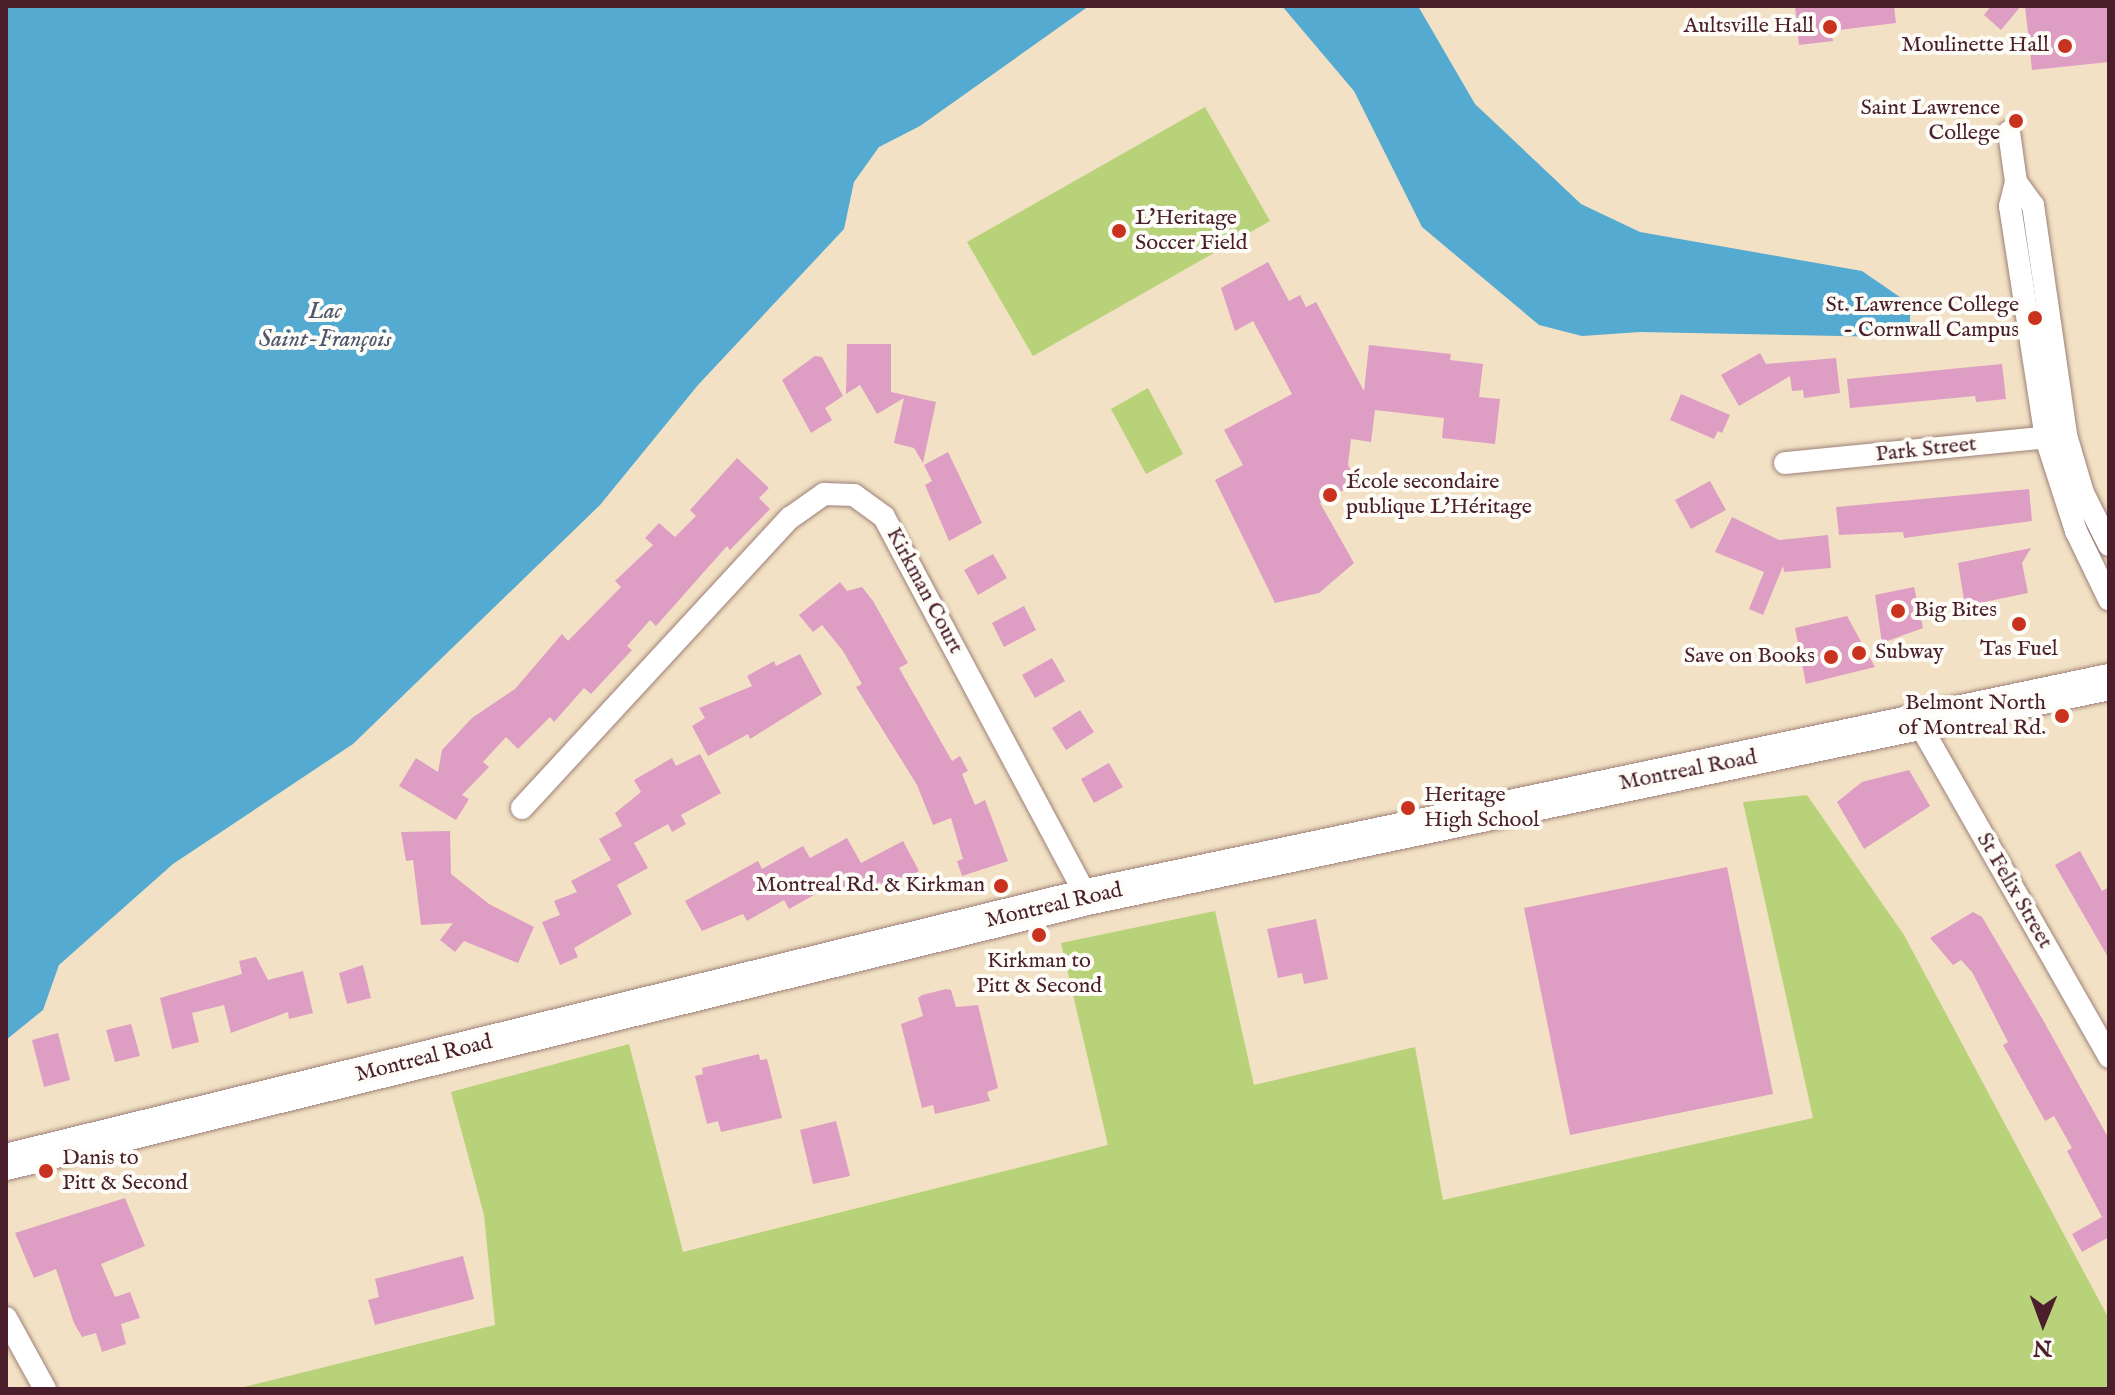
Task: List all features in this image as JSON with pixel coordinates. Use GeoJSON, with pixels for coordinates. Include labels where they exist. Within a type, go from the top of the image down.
{"type":"FeatureCollection","features":[{"type":"Feature","properties":{"kind":"main road","name":"Montreal Road"},"geometry":{"type":"LineString","coordinates":[[6,1162],[1087,897],[1920,725],[2109,682]]}},
{"type":"Feature","properties":{"kind":"street"},"geometry":{"type":"LineString","coordinates":[[2009,132],[2016,182],[2010,206],[2076,531],[2109,599]]}},
{"type":"Feature","properties":{"kind":"street"},"geometry":{"type":"LineString","coordinates":[[2056,436],[2109,545]]}},
{"type":"Feature","properties":{"kind":"street","name":"Park Street"},"geometry":{"type":"LineString","coordinates":[[1785,463],[2056,436]]}},
{"type":"Feature","properties":{"kind":"street","name":"Kirkman Court"},"geometry":{"type":"LineString","coordinates":[[522,808],[790,518],[824,494],[854,495],[884,517],[1087,897]]}},
{"type":"Feature","properties":{"kind":"street","name":"St Felix Street"},"geometry":{"type":"LineString","coordinates":[[1920,725],[2109,1057]]}},
{"type":"Feature","properties":{"kind":"street"},"geometry":{"type":"LineString","coordinates":[[6,1318],[45,1389]]}},
{"type":"Feature","properties":{"kind":"green space","name":"L'Heritage Soccer Field"},"geometry":{"type":"Polygon","coordinates":[[[1205,107],[1270,221],[1033,356],[967,242],[1205,107]]]}},
{"type":"Feature","properties":{"kind":"green space"},"geometry":{"type":"Polygon","coordinates":[[[1148,388],[1183,454],[1146,474],[1111,409],[1148,388]]]}},
{"type":"Feature","properties":{"kind":"green space"},"geometry":{"type":"Polygon","coordinates":[[[1807,795],[1904,935],[2109,1319],[2109,1389],[236,1389],[495,1325],[484,1215],[451,1092],[629,1044],[683,1252],[1108,1145],[1061,943],[1215,911],[1254,1085],[1415,1047],[1443,1200],[1813,1118],[1743,802],[1807,795]]]}},
{"type":"Feature","properties":{"kind":"water","name":"Lac Saint-François"},"geometry":{"type":"Polygon","coordinates":[[[6,6],[1089,6],[920,126],[879,147],[854,182],[844,229],[698,385],[600,505],[353,744],[173,864],[59,965],[43,1010],[6,1040],[6,6]]]}},
{"type":"Feature","properties":{"kind":"water"},"geometry":{"type":"Polygon","coordinates":[[[1282,6],[1418,6],[1475,104],[1581,204],[1640,232],[1862,271],[1910,304],[1910,323],[1889,337],[1640,332],[1582,336],[1539,325],[1422,227],[1354,91],[1282,6]]]}},
{"type":"Feature","properties":{"kind":"building","name":"Aultsville Hall"},"geometry":{"type":"Polygon","coordinates":[[[1795,6],[1894,6],[1896,23],[1831,31],[1833,41],[1799,45],[1795,6]]]}},
{"type":"Feature","properties":{"kind":"building"},"geometry":{"type":"Polygon","coordinates":[[[1991,6],[2021,6],[2001,30],[1984,15],[1991,6]]]}},
{"type":"Feature","properties":{"kind":"building","name":"Moulinette Hall"},"geometry":{"type":"Polygon","coordinates":[[[2025,6],[2109,6],[2109,62],[2032,70],[2025,6]]]}},
{"type":"Feature","properties":{"kind":"building"},"geometry":{"type":"Polygon","coordinates":[[[1268,262],[1289,301],[1300,295],[1306,307],[1316,302],[1364,391],[1369,345],[1451,354],[1450,360],[1483,364],[1479,397],[1500,399],[1495,444],[1442,438],[1444,418],[1375,410],[1371,442],[1351,439],[1348,465],[1358,482],[1320,503],[1354,563],[1319,593],[1275,603],[1215,480],[1243,465],[1224,430],[1292,394],[1253,321],[1235,331],[1221,288],[1268,262]]]}},
{"type":"Feature","properties":{"kind":"building"},"geometry":{"type":"Polygon","coordinates":[[[847,344],[891,344],[891,392],[936,402],[923,463],[914,448],[894,443],[904,398],[877,414],[860,385],[846,394],[847,344]]]}},
{"type":"Feature","properties":{"kind":"building"},"geometry":{"type":"Polygon","coordinates":[[[1760,353],[1766,364],[1836,358],[1840,393],[1804,398],[1803,390],[1792,391],[1790,376],[1739,406],[1721,375],[1760,353]]]}},
{"type":"Feature","properties":{"kind":"building"},"geometry":{"type":"Polygon","coordinates":[[[815,356],[822,357],[843,396],[825,408],[832,420],[811,433],[782,380],[815,356]]]}},
{"type":"Feature","properties":{"kind":"building"},"geometry":{"type":"Polygon","coordinates":[[[2002,364],[2006,399],[1976,402],[1975,396],[1850,408],[1847,379],[2002,364]]]}},
{"type":"Feature","properties":{"kind":"building"},"geometry":{"type":"Polygon","coordinates":[[[1681,394],[1730,415],[1722,433],[1718,431],[1714,439],[1670,420],[1681,394]]]}},
{"type":"Feature","properties":{"kind":"building"},"geometry":{"type":"Polygon","coordinates":[[[948,452],[982,523],[949,541],[925,485],[932,481],[924,465],[948,452]]]}},
{"type":"Feature","properties":{"kind":"building"},"geometry":{"type":"Polygon","coordinates":[[[737,458],[769,488],[759,498],[770,509],[730,550],[727,546],[656,626],[650,620],[627,646],[632,650],[591,694],[584,688],[554,722],[550,717],[518,749],[506,737],[483,762],[489,767],[462,795],[469,799],[456,820],[399,786],[416,758],[438,772],[442,750],[472,718],[515,689],[562,634],[568,641],[621,587],[615,581],[653,545],[645,538],[659,523],[675,537],[696,516],[690,510],[737,458]]]}},
{"type":"Feature","properties":{"kind":"building"},"geometry":{"type":"Polygon","coordinates":[[[1710,481],[1726,510],[1691,529],[1675,500],[1710,481]]]}},
{"type":"Feature","properties":{"kind":"building"},"geometry":{"type":"Polygon","coordinates":[[[2029,489],[2032,521],[1904,538],[1903,532],[1839,535],[1836,507],[2029,489]]]}},
{"type":"Feature","properties":{"kind":"building"},"geometry":{"type":"Polygon","coordinates":[[[1732,517],[1779,540],[1828,535],[1831,568],[1784,572],[1783,566],[1763,615],[1749,609],[1764,572],[1715,552],[1732,517]]]}},
{"type":"Feature","properties":{"kind":"building"},"geometry":{"type":"Polygon","coordinates":[[[2031,548],[2022,563],[2028,593],[1965,606],[1958,563],[2031,548]]]}},
{"type":"Feature","properties":{"kind":"building"},"geometry":{"type":"Polygon","coordinates":[[[993,554],[1007,578],[978,595],[964,570],[993,554]]]}},
{"type":"Feature","properties":{"kind":"building"},"geometry":{"type":"Polygon","coordinates":[[[840,582],[847,591],[862,587],[873,601],[908,663],[899,668],[952,761],[960,756],[968,771],[962,774],[975,805],[985,800],[1008,861],[962,876],[957,861],[963,859],[951,818],[933,825],[917,785],[856,687],[862,684],[843,651],[822,625],[813,632],[799,615],[840,582]]]}},
{"type":"Feature","properties":{"kind":"building"},"geometry":{"type":"Polygon","coordinates":[[[1914,587],[1923,628],[1882,643],[1875,595],[1914,587]]]}},
{"type":"Feature","properties":{"kind":"building"},"geometry":{"type":"Polygon","coordinates":[[[1024,606],[1036,630],[1004,647],[992,623],[1024,606]]]}},
{"type":"Feature","properties":{"kind":"building"},"geometry":{"type":"Polygon","coordinates":[[[1847,616],[1875,667],[1806,684],[1795,628],[1847,616]]]}},
{"type":"Feature","properties":{"kind":"building"},"geometry":{"type":"Polygon","coordinates":[[[800,654],[822,694],[750,739],[748,734],[708,756],[692,726],[705,718],[699,708],[752,686],[747,676],[774,661],[776,666],[800,654]]]}},
{"type":"Feature","properties":{"kind":"building"},"geometry":{"type":"Polygon","coordinates":[[[1052,658],[1065,681],[1035,698],[1022,675],[1052,658]]]}},
{"type":"Feature","properties":{"kind":"building"},"geometry":{"type":"Polygon","coordinates":[[[1080,710],[1094,732],[1066,750],[1052,728],[1080,710]]]}},
{"type":"Feature","properties":{"kind":"building"},"geometry":{"type":"Polygon","coordinates":[[[700,754],[721,793],[681,815],[686,824],[672,832],[668,824],[634,843],[648,868],[617,885],[632,914],[574,948],[578,957],[560,965],[542,922],[560,915],[554,901],[577,892],[571,881],[611,860],[599,839],[622,826],[615,813],[641,792],[634,780],[672,758],[676,766],[700,754]]]}},
{"type":"Feature","properties":{"kind":"building"},"geometry":{"type":"Polygon","coordinates":[[[1109,763],[1123,787],[1094,803],[1081,779],[1109,763]]]}},
{"type":"Feature","properties":{"kind":"building"},"geometry":{"type":"Polygon","coordinates":[[[1909,770],[1930,806],[1864,849],[1837,802],[1862,782],[1909,770]]]}},
{"type":"Feature","properties":{"kind":"building"},"geometry":{"type":"Polygon","coordinates":[[[450,831],[451,874],[489,904],[534,927],[518,963],[464,941],[455,952],[440,940],[453,923],[421,925],[413,860],[406,861],[401,832],[450,831]]]}},
{"type":"Feature","properties":{"kind":"building"},"geometry":{"type":"Polygon","coordinates":[[[847,838],[861,863],[903,841],[919,871],[884,890],[880,882],[859,893],[853,884],[835,894],[830,886],[789,909],[784,900],[747,921],[743,914],[702,931],[685,901],[758,861],[762,869],[803,846],[810,858],[847,838]]]}},
{"type":"Feature","properties":{"kind":"building"},"geometry":{"type":"Polygon","coordinates":[[[2080,851],[2102,891],[2109,887],[2109,959],[2055,865],[2080,851]]]}},
{"type":"Feature","properties":{"kind":"building"},"geometry":{"type":"Polygon","coordinates":[[[1727,867],[1773,1094],[1570,1135],[1524,908],[1727,867]]]}},
{"type":"Feature","properties":{"kind":"building"},"geometry":{"type":"Polygon","coordinates":[[[1973,912],[1982,917],[2109,1139],[2109,1237],[2082,1252],[2072,1234],[2102,1217],[2067,1151],[2072,1148],[2054,1116],[2045,1121],[2003,1045],[2008,1042],[1972,972],[1961,960],[1953,965],[1930,938],[1973,912]]]}},
{"type":"Feature","properties":{"kind":"building"},"geometry":{"type":"Polygon","coordinates":[[[1316,919],[1328,979],[1304,984],[1302,973],[1278,978],[1267,929],[1316,919]]]}},
{"type":"Feature","properties":{"kind":"building"},"geometry":{"type":"Polygon","coordinates":[[[256,957],[268,980],[303,971],[313,1013],[289,1019],[288,1012],[231,1033],[224,1005],[192,1013],[199,1042],[172,1049],[160,998],[242,974],[239,961],[256,957]]]}},
{"type":"Feature","properties":{"kind":"building"},"geometry":{"type":"Polygon","coordinates":[[[363,965],[371,998],[347,1004],[339,973],[363,965]]]}},
{"type":"Feature","properties":{"kind":"building"},"geometry":{"type":"Polygon","coordinates":[[[951,990],[956,1007],[978,1005],[998,1088],[987,1092],[990,1101],[935,1114],[933,1105],[922,1108],[901,1024],[923,1016],[918,998],[951,990]]]}},
{"type":"Feature","properties":{"kind":"building"},"geometry":{"type":"Polygon","coordinates":[[[131,1024],[140,1056],[115,1062],[106,1030],[131,1024]]]}},
{"type":"Feature","properties":{"kind":"building"},"geometry":{"type":"Polygon","coordinates":[[[58,1033],[70,1080],[44,1087],[32,1040],[58,1033]]]}},
{"type":"Feature","properties":{"kind":"building"},"geometry":{"type":"Polygon","coordinates":[[[759,1054],[760,1060],[767,1059],[782,1118],[721,1132],[718,1121],[707,1124],[695,1076],[703,1074],[702,1068],[759,1054]]]}},
{"type":"Feature","properties":{"kind":"building"},"geometry":{"type":"Polygon","coordinates":[[[836,1121],[850,1176],[813,1184],[800,1130],[836,1121]]]}},
{"type":"Feature","properties":{"kind":"building"},"geometry":{"type":"Polygon","coordinates":[[[125,1198],[145,1246],[101,1264],[115,1297],[130,1292],[140,1318],[121,1324],[126,1344],[102,1352],[96,1333],[82,1337],[74,1323],[56,1269],[34,1278],[15,1233],[125,1198]]]}},
{"type":"Feature","properties":{"kind":"building"},"geometry":{"type":"Polygon","coordinates":[[[463,1256],[474,1299],[375,1325],[368,1300],[379,1297],[375,1279],[463,1256]]]}},
{"type":"Feature","properties":{"kind":"place","name":"Aultsville Hall"},"geometry":{"type":"Point","coordinates":[1830,27]}},
{"type":"Feature","properties":{"kind":"place","name":"Moulinette Hall"},"geometry":{"type":"Point","coordinates":[2065,46]}},
{"type":"Feature","properties":{"kind":"place","name":"Saint Lawrence College"},"geometry":{"type":"Point","coordinates":[2016,121]}},
{"type":"Feature","properties":{"kind":"place","name":"L'Heritage Soccer Field"},"geometry":{"type":"Point","coordinates":[1119,231]}},
{"type":"Feature","properties":{"kind":"place","name":"St. Lawrence College - Cornwall Campus"},"geometry":{"type":"Point","coordinates":[2035,318]}},
{"type":"Feature","properties":{"kind":"place","name":"École secondaire publique L'Héritage"},"geometry":{"type":"Point","coordinates":[1330,495]}},
{"type":"Feature","properties":{"kind":"place","name":"Big Bites"},"geometry":{"type":"Point","coordinates":[1898,611]}},
{"type":"Feature","properties":{"kind":"place","name":"Tas Fuel"},"geometry":{"type":"Point","coordinates":[2019,624]}},
{"type":"Feature","properties":{"kind":"place","name":"Subway"},"geometry":{"type":"Point","coordinates":[1859,653]}},
{"type":"Feature","properties":{"kind":"place","name":"Save on Books"},"geometry":{"type":"Point","coordinates":[1831,657]}},
{"type":"Feature","properties":{"kind":"place","name":"Belmont North of Montreal Rd."},"geometry":{"type":"Point","coordinates":[2062,716]}},
{"type":"Feature","properties":{"kind":"place","name":"Heritage High School"},"geometry":{"type":"Point","coordinates":[1408,808]}},
{"type":"Feature","properties":{"kind":"place","name":"Montreal Rd. & Kirkman"},"geometry":{"type":"Point","coordinates":[1001,886]}},
{"type":"Feature","properties":{"kind":"place","name":"Kirkman to Pitt & Second"},"geometry":{"type":"Point","coordinates":[1039,935]}},
{"type":"Feature","properties":{"kind":"place","name":"Danis to Pitt & Second"},"geometry":{"type":"Point","coordinates":[46,1171]}}]}
